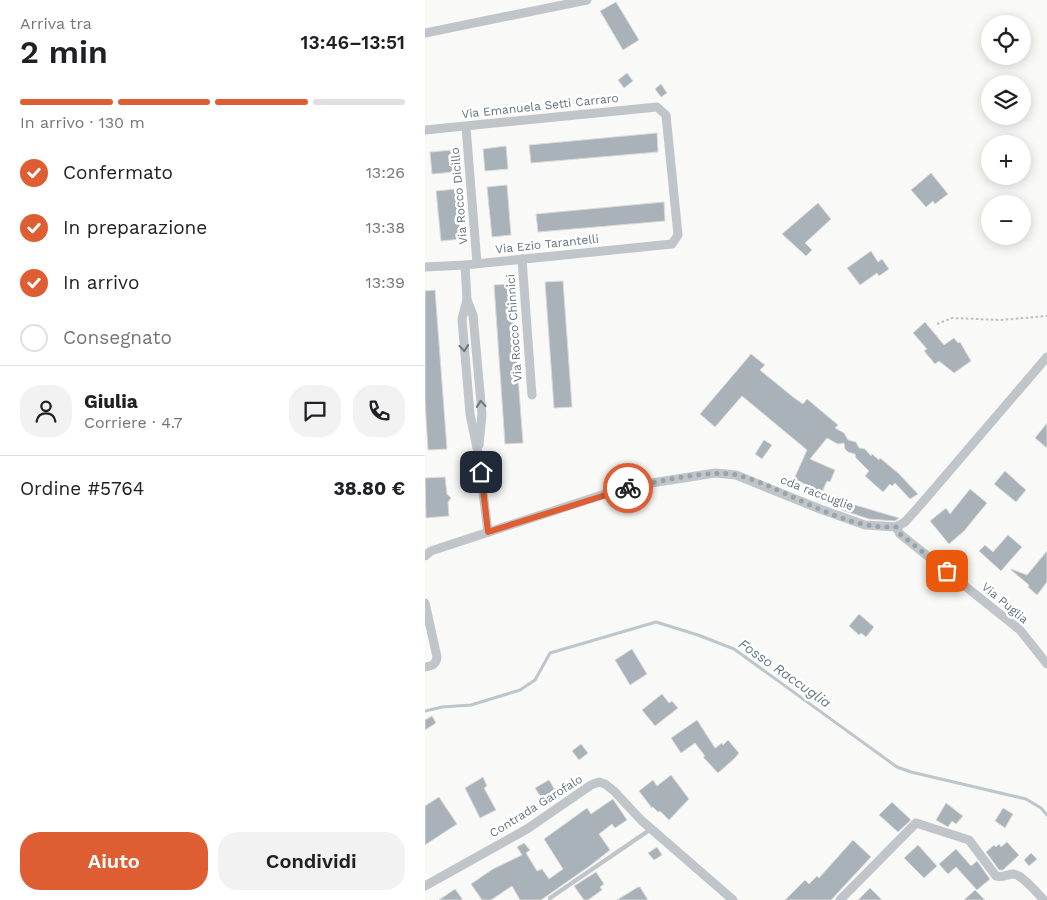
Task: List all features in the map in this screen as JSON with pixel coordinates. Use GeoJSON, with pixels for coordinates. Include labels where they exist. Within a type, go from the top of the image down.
{"type":"FeatureCollection","features":[{"type":"Feature","properties":{"kind":"street"},"geometry":{"type":"LineString","coordinates":[[425,33],[587,0]]}},
{"type":"Feature","properties":{"kind":"street","name":"Via Emanuela Setti Carraro"},"geometry":{"type":"LineString","coordinates":[[425,130],[657,107],[666,115],[678,235],[672,244]]}},
{"type":"Feature","properties":{"kind":"street","name":"Via Rocco Dicillo"},"geometry":{"type":"LineString","coordinates":[[465,127],[477,263]]}},
{"type":"Feature","properties":{"kind":"street","name":"Via Ezio Tarantelli"},"geometry":{"type":"LineString","coordinates":[[425,267],[465,265],[672,244]]}},
{"type":"Feature","properties":{"kind":"street","name":"Via Rocco Chinnici"},"geometry":{"type":"LineString","coordinates":[[522,259],[532,395]]}},
{"type":"Feature","properties":{"kind":"street"},"geometry":{"type":"LineString","coordinates":[[465,265],[467,300],[473,315],[482,414],[478,452],[488,532]]}},
{"type":"Feature","properties":{"kind":"street"},"geometry":{"type":"LineString","coordinates":[[896,527],[905,522],[922,503],[1047,357]]}},
{"type":"Feature","properties":{"kind":"street","name":"cda raccuglie"},"geometry":{"type":"LineString","coordinates":[[425,556],[431,551],[614,492],[645,484],[715,473],[736,475],[820,509],[865,524],[896,527]]}},
{"type":"Feature","properties":{"kind":"street","name":"Via Puglia"},"geometry":{"type":"LineString","coordinates":[[896,527],[900,534],[1020,630],[1047,664]]}},
{"type":"Feature","properties":{"kind":"street"},"geometry":{"type":"LineString","coordinates":[[425,603],[437,657],[433,665],[425,667]]}},
{"type":"Feature","properties":{"kind":"street","name":"Contrada Garofalo"},"geometry":{"type":"LineString","coordinates":[[425,886],[527,829],[591,785],[599,782],[614,791],[651,828],[733,900]]}},
{"type":"Feature","properties":{"kind":"street"},"geometry":{"type":"LineString","coordinates":[[840,900],[916,823],[969,840],[996,876],[1001,878],[1013,874],[1020,876],[1044,900]]}},
{"type":"Feature","properties":{"kind":"lane"},"geometry":{"type":"LineString","coordinates":[[551,898],[651,828]]}},
{"type":"Feature","properties":{"kind":"path"},"geometry":{"type":"LineString","coordinates":[[937,324],[952,318],[1001,320],[1047,316]]}},
{"type":"Feature","properties":{"kind":"building"},"geometry":{"type":"Polygon","coordinates":[[[616,2],[639,40],[623,50],[600,11],[616,2]]]}},
{"type":"Feature","properties":{"kind":"building"},"geometry":{"type":"Polygon","coordinates":[[[627,73],[633,81],[624,88],[618,80],[627,73]]]}},
{"type":"Feature","properties":{"kind":"building"},"geometry":{"type":"Polygon","coordinates":[[[661,84],[667,93],[661,97],[655,89],[661,84]]]}},
{"type":"Feature","properties":{"kind":"building"},"geometry":{"type":"Polygon","coordinates":[[[657,133],[658,152],[531,163],[529,145],[657,133]]]}},
{"type":"Feature","properties":{"kind":"building"},"geometry":{"type":"Polygon","coordinates":[[[506,146],[508,169],[485,171],[483,149],[506,146]]]}},
{"type":"Feature","properties":{"kind":"building"},"geometry":{"type":"Polygon","coordinates":[[[453,150],[455,172],[432,174],[430,152],[453,150]]]}},
{"type":"Feature","properties":{"kind":"building"},"geometry":{"type":"Polygon","coordinates":[[[931,173],[948,194],[935,204],[933,201],[926,207],[911,190],[931,173]]]}},
{"type":"Feature","properties":{"kind":"building"},"geometry":{"type":"Polygon","coordinates":[[[507,185],[511,235],[492,237],[487,187],[507,185]]]}},
{"type":"Feature","properties":{"kind":"building"},"geometry":{"type":"Polygon","coordinates":[[[456,189],[461,239],[441,241],[436,191],[456,189]]]}},
{"type":"Feature","properties":{"kind":"building"},"geometry":{"type":"Polygon","coordinates":[[[664,202],[665,221],[538,232],[536,214],[664,202]]]}},
{"type":"Feature","properties":{"kind":"building"},"geometry":{"type":"Polygon","coordinates":[[[818,203],[831,219],[805,243],[812,250],[806,256],[782,234],[818,203]]]}},
{"type":"Feature","properties":{"kind":"building"},"geometry":{"type":"Polygon","coordinates":[[[871,251],[878,262],[882,259],[889,269],[879,276],[877,273],[860,285],[847,268],[871,251]]]}},
{"type":"Feature","properties":{"kind":"building"},"geometry":{"type":"Polygon","coordinates":[[[563,281],[572,407],[554,408],[545,282],[563,281]]]}},
{"type":"Feature","properties":{"kind":"building"},"geometry":{"type":"Polygon","coordinates":[[[511,284],[523,443],[505,444],[494,285],[511,284]]]}},
{"type":"Feature","properties":{"kind":"building"},"geometry":{"type":"Polygon","coordinates":[[[435,290],[447,449],[428,450],[425,402],[425,291],[435,290]]]}},
{"type":"Feature","properties":{"kind":"building"},"geometry":{"type":"Polygon","coordinates":[[[925,322],[944,345],[954,338],[958,343],[960,342],[971,361],[954,373],[939,361],[935,364],[924,351],[927,349],[913,333],[925,322]]]}},
{"type":"Feature","properties":{"kind":"building"},"geometry":{"type":"Polygon","coordinates":[[[751,354],[765,365],[760,370],[803,404],[807,399],[838,425],[835,428],[844,433],[848,440],[856,442],[859,448],[865,449],[871,456],[872,454],[879,460],[880,458],[918,494],[910,499],[895,483],[892,486],[890,484],[883,492],[865,476],[869,471],[856,458],[855,454],[845,449],[844,443],[838,444],[827,438],[810,459],[835,470],[830,482],[827,481],[822,492],[794,479],[807,450],[742,396],[715,427],[700,414],[751,354]]]}},
{"type":"Feature","properties":{"kind":"building"},"geometry":{"type":"Polygon","coordinates":[[[1047,423],[1047,448],[1035,438],[1047,423]]]}},
{"type":"Feature","properties":{"kind":"building"},"geometry":{"type":"Polygon","coordinates":[[[764,440],[772,445],[762,459],[755,454],[764,440]]]}},
{"type":"Feature","properties":{"kind":"building"},"geometry":{"type":"Polygon","coordinates":[[[1005,471],[1026,490],[1016,502],[994,484],[1005,471]]]}},
{"type":"Feature","properties":{"kind":"building"},"geometry":{"type":"Polygon","coordinates":[[[445,477],[447,494],[451,498],[448,502],[449,516],[426,518],[425,478],[445,477]]]}},
{"type":"Feature","properties":{"kind":"building"},"geometry":{"type":"Polygon","coordinates":[[[970,489],[987,503],[964,531],[949,544],[930,521],[946,508],[950,514],[970,489]]]}},
{"type":"Feature","properties":{"kind":"building"},"geometry":{"type":"Polygon","coordinates":[[[845,502],[899,518],[895,521],[869,519],[842,510],[845,502]]]}},
{"type":"Feature","properties":{"kind":"building"},"geometry":{"type":"Polygon","coordinates":[[[1008,535],[1022,547],[1001,571],[979,551],[985,545],[993,552],[1008,535]]]}},
{"type":"Feature","properties":{"kind":"building"},"geometry":{"type":"Polygon","coordinates":[[[1047,551],[1047,582],[1037,595],[1011,569],[1027,575],[1047,551]]]}},
{"type":"Feature","properties":{"kind":"building"},"geometry":{"type":"Polygon","coordinates":[[[859,614],[874,627],[866,637],[861,633],[859,635],[849,626],[859,614]]]}},
{"type":"Feature","properties":{"kind":"building"},"geometry":{"type":"Polygon","coordinates":[[[632,649],[647,674],[630,685],[615,660],[632,649]]]}},
{"type":"Feature","properties":{"kind":"building"},"geometry":{"type":"Polygon","coordinates":[[[662,694],[669,703],[672,701],[678,708],[655,726],[642,710],[662,694]]]}},
{"type":"Feature","properties":{"kind":"building"},"geometry":{"type":"Polygon","coordinates":[[[432,716],[436,723],[425,730],[425,720],[432,716]]]}},
{"type":"Feature","properties":{"kind":"building"},"geometry":{"type":"Polygon","coordinates":[[[697,720],[715,748],[722,743],[723,745],[728,740],[739,753],[718,773],[703,757],[705,756],[695,743],[681,753],[671,738],[697,720]]]}},
{"type":"Feature","properties":{"kind":"building"},"geometry":{"type":"Polygon","coordinates":[[[581,744],[588,753],[579,760],[572,751],[581,744]]]}},
{"type":"Feature","properties":{"kind":"building"},"geometry":{"type":"Polygon","coordinates":[[[671,775],[689,799],[669,820],[660,811],[658,812],[652,808],[639,791],[653,780],[657,786],[671,775]]]}},
{"type":"Feature","properties":{"kind":"building"},"geometry":{"type":"Polygon","coordinates":[[[483,777],[487,786],[484,788],[496,810],[480,818],[465,788],[483,777]]]}},
{"type":"Feature","properties":{"kind":"building"},"geometry":{"type":"Polygon","coordinates":[[[549,780],[558,795],[545,803],[535,788],[549,780]]]}},
{"type":"Feature","properties":{"kind":"building"},"geometry":{"type":"Polygon","coordinates":[[[439,797],[457,824],[425,845],[425,806],[439,797]]]}},
{"type":"Feature","properties":{"kind":"building"},"geometry":{"type":"Polygon","coordinates":[[[613,799],[627,820],[615,828],[612,824],[599,834],[610,850],[541,900],[520,900],[512,886],[491,900],[482,900],[471,884],[493,869],[522,855],[517,847],[524,843],[530,850],[526,853],[537,871],[542,869],[549,879],[563,869],[544,839],[587,808],[591,814],[613,799]]]}},
{"type":"Feature","properties":{"kind":"building"},"geometry":{"type":"Polygon","coordinates":[[[892,802],[911,820],[898,832],[879,815],[892,802]]]}},
{"type":"Feature","properties":{"kind":"building"},"geometry":{"type":"Polygon","coordinates":[[[946,803],[963,816],[956,824],[952,821],[948,827],[936,820],[946,803]]]}},
{"type":"Feature","properties":{"kind":"building"},"geometry":{"type":"Polygon","coordinates":[[[1003,808],[1013,814],[1005,828],[995,821],[1003,808]]]}},
{"type":"Feature","properties":{"kind":"building"},"geometry":{"type":"Polygon","coordinates":[[[853,840],[871,857],[831,900],[785,900],[805,880],[809,884],[817,876],[819,878],[853,840]]]}},
{"type":"Feature","properties":{"kind":"building"},"geometry":{"type":"Polygon","coordinates":[[[1007,842],[1019,855],[1003,870],[999,870],[986,852],[994,845],[996,847],[999,844],[1001,847],[1007,842]]]}},
{"type":"Feature","properties":{"kind":"building"},"geometry":{"type":"Polygon","coordinates":[[[918,845],[937,866],[924,878],[904,858],[918,845]]]}},
{"type":"Feature","properties":{"kind":"building"},"geometry":{"type":"Polygon","coordinates":[[[657,847],[662,855],[654,860],[648,853],[657,847]]]}},
{"type":"Feature","properties":{"kind":"building"},"geometry":{"type":"Polygon","coordinates":[[[956,849],[971,866],[977,861],[990,879],[977,890],[956,867],[948,874],[939,864],[956,849]]]}},
{"type":"Feature","properties":{"kind":"building"},"geometry":{"type":"Polygon","coordinates":[[[1031,853],[1037,859],[1029,866],[1024,860],[1031,853]]]}},
{"type":"Feature","properties":{"kind":"building"},"geometry":{"type":"Polygon","coordinates":[[[596,872],[604,884],[600,887],[602,890],[588,900],[584,900],[574,886],[596,872]]]}},
{"type":"Feature","properties":{"kind":"building"},"geometry":{"type":"Polygon","coordinates":[[[640,887],[648,900],[617,900],[640,887]]]}},
{"type":"Feature","properties":{"kind":"building"},"geometry":{"type":"Polygon","coordinates":[[[870,888],[882,900],[858,900],[870,888]]]}},
{"type":"Feature","properties":{"kind":"building"},"geometry":{"type":"Polygon","coordinates":[[[455,889],[463,900],[439,900],[455,889]]]}},
{"type":"Feature","properties":{"kind":"building"},"geometry":{"type":"Polygon","coordinates":[[[975,890],[985,900],[964,900],[975,890]]]}},
{"type":"Feature","properties":{"kind":"waterway","name":"Fosso Raccuglia"},"geometry":{"type":"LineString","coordinates":[[425,711],[442,707],[471,705],[520,690],[535,680],[550,653],[656,622],[734,649],[897,767],[1026,799],[1041,808],[1047,815]]}},
{"type":"Feature","properties":{"kind":"way so far"},"geometry":{"type":"LineString","coordinates":[[628,488],[715,473],[736,475],[820,509],[865,524],[896,527],[900,534],[947,571]]}},
{"type":"Feature","properties":{"kind":"route"},"geometry":{"type":"LineString","coordinates":[[481,472],[488,532],[628,488]]}}]}
